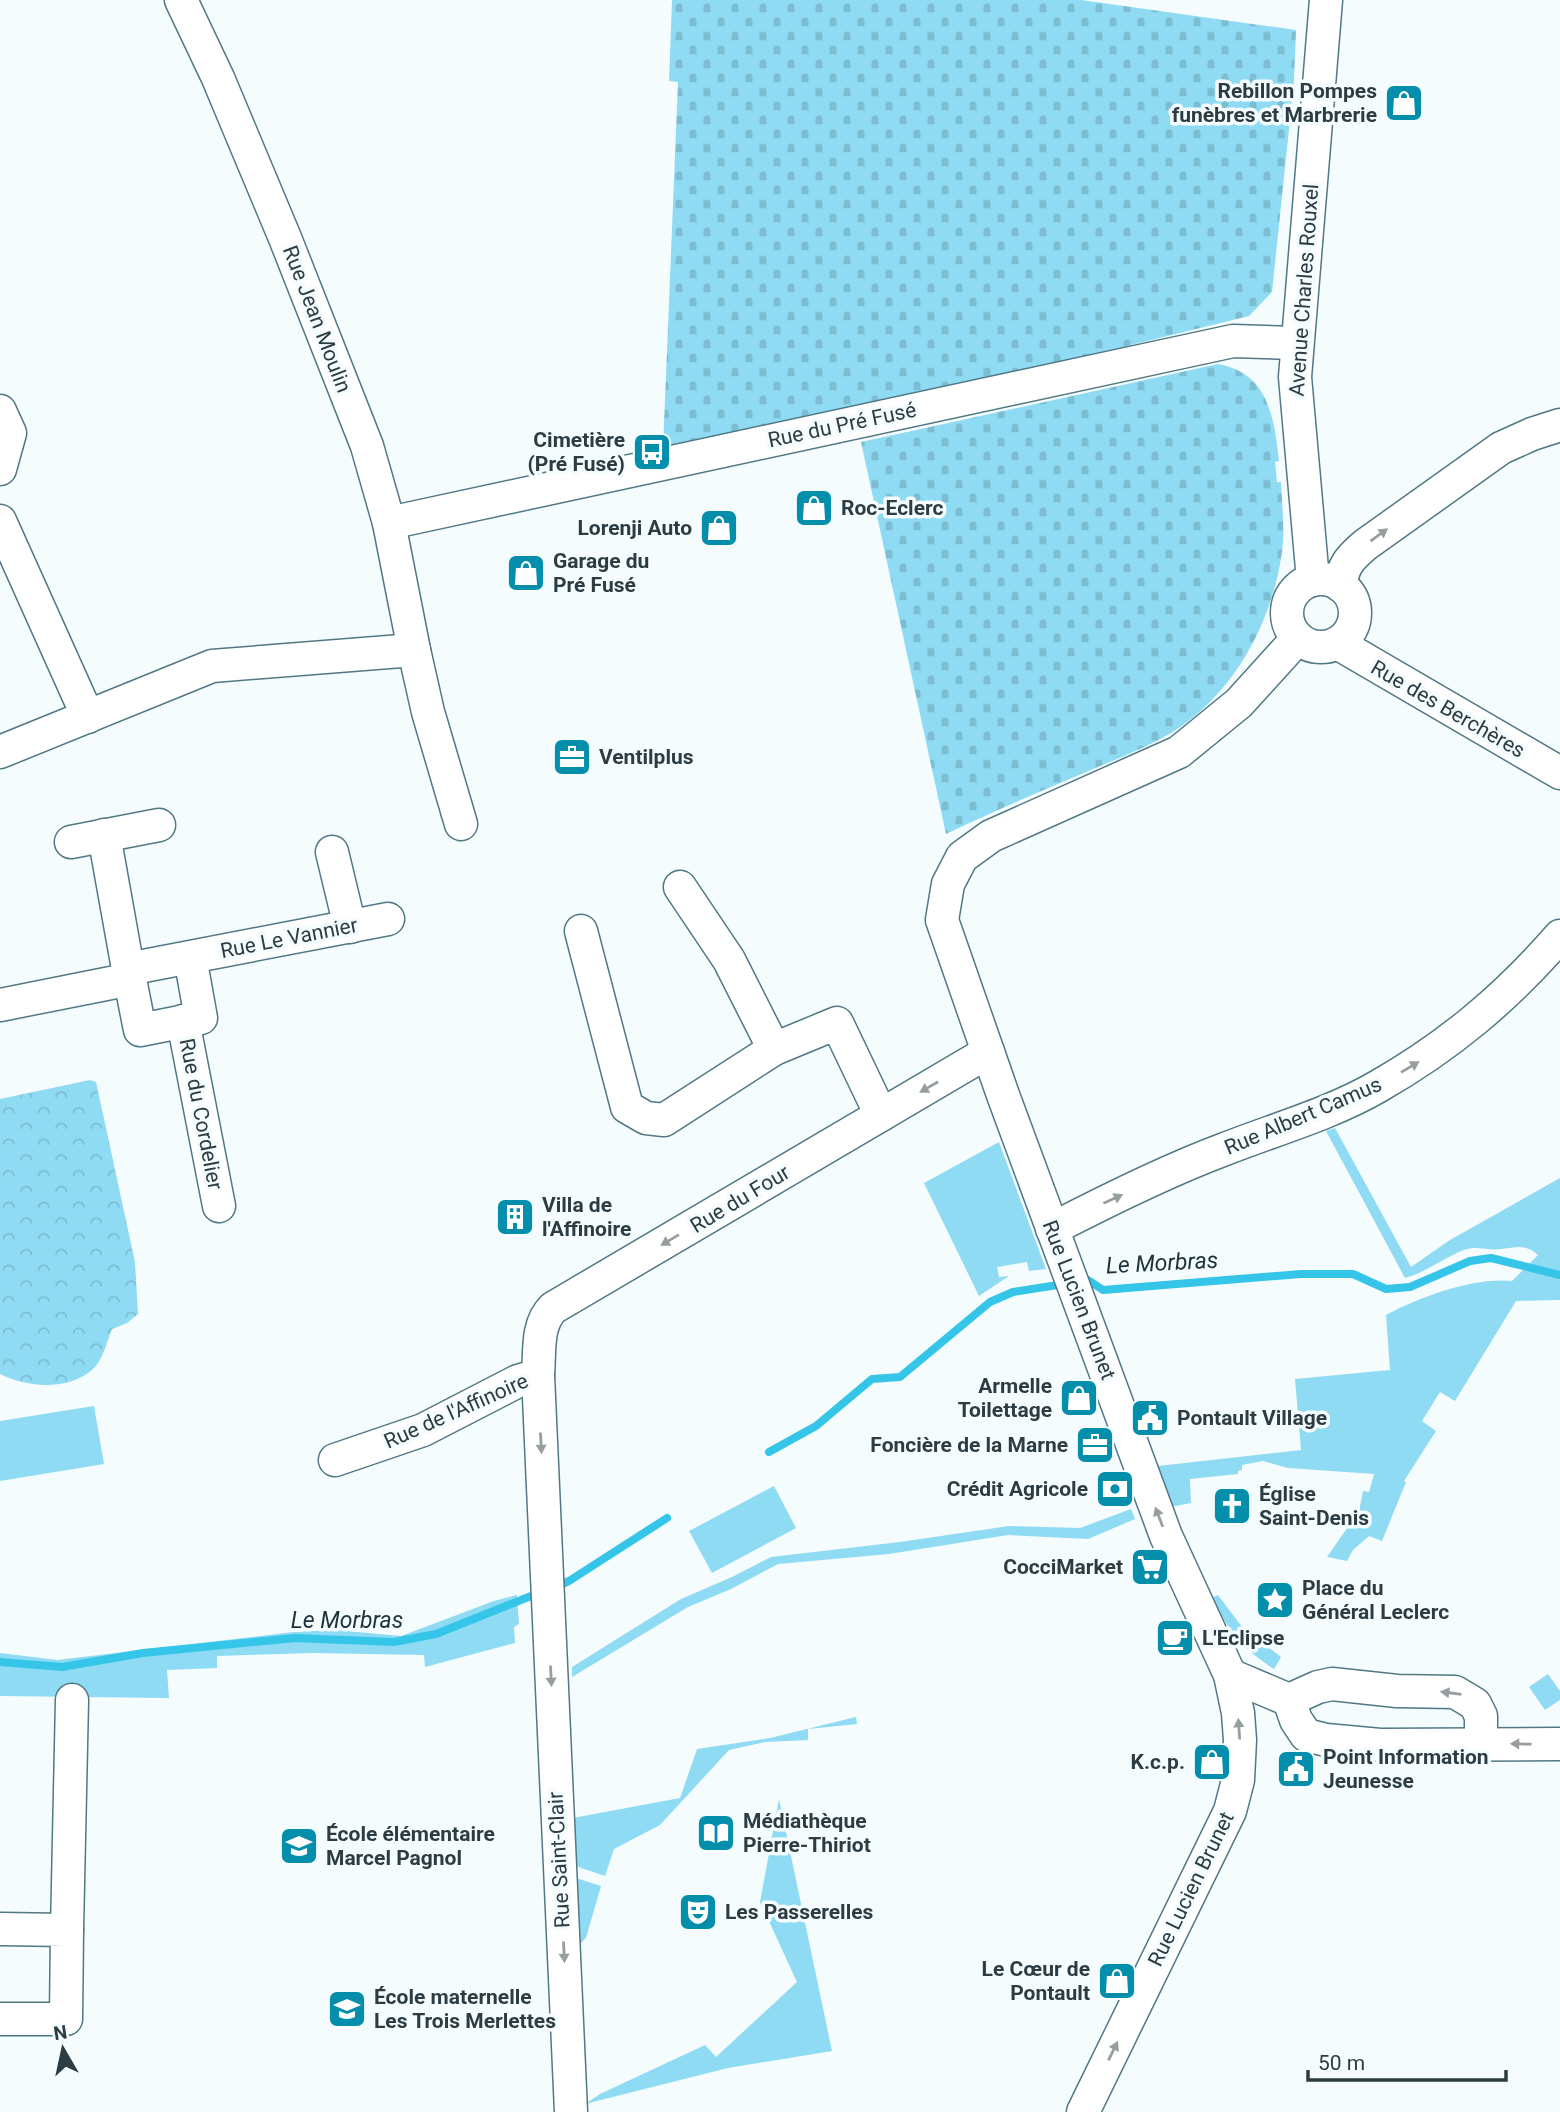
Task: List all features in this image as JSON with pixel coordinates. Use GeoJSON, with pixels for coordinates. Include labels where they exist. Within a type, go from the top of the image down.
{"type":"FeatureCollection","features":[{"type":"Feature","properties":{"kind":"street","name":"Rue Jean Moulin"},"geometry":{"type":"LineString","coordinates":[[181,0],[218,78],[367,446],[390,523],[428,712],[461,824]]}},
{"type":"Feature","properties":{"kind":"street","name":"Avenue Charles Rouxel"},"geometry":{"type":"LineString","coordinates":[[1326,0],[1296,343],[1295,383],[1297,423],[1327,583]]}},
{"type":"Feature","properties":{"kind":"street","name":"Rue du Pré Fusé"},"geometry":{"type":"LineString","coordinates":[[390,523],[1233,341],[1296,343]]}},
{"type":"Feature","properties":{"kind":"street"},"geometry":{"type":"LineString","coordinates":[[0,411],[10,433],[0,469]]}},
{"type":"Feature","properties":{"kind":"street"},"geometry":{"type":"LineString","coordinates":[[1327,583],[1349,594],[1354,604],[1354,616],[1352,627],[1346,636],[1337,643],[1316,647],[1298,638],[1287,620],[1287,610],[1295,591],[1327,583],[1342,572],[1348,560],[1365,545],[1502,448],[1560,425]]}},
{"type":"Feature","properties":{"kind":"street"},"geometry":{"type":"LineString","coordinates":[[0,521],[88,717]]}},
{"type":"Feature","properties":{"kind":"street","name":"Rue Lucien Brunet"},"geometry":{"type":"LineString","coordinates":[[1083,2112],[1230,1811],[1238,1780],[1238,1713],[1230,1675],[1166,1536],[1052,1229],[942,920],[948,884],[962,858],[991,836],[1179,752],[1239,703],[1298,638]]}},
{"type":"Feature","properties":{"kind":"street","name":"Rue des Berchères"},"geometry":{"type":"LineString","coordinates":[[1337,643],[1560,773]]}},
{"type":"Feature","properties":{"kind":"street"},"geometry":{"type":"LineString","coordinates":[[0,752],[212,666],[414,650]]}},
{"type":"Feature","properties":{"kind":"street"},"geometry":{"type":"LineString","coordinates":[[71,842],[159,825]]}},
{"type":"Feature","properties":{"kind":"street"},"geometry":{"type":"LineString","coordinates":[[103,835],[140,1030],[201,1018],[190,957]]}},
{"type":"Feature","properties":{"kind":"street"},"geometry":{"type":"LineString","coordinates":[[332,852],[350,927]]}},
{"type":"Feature","properties":{"kind":"street"},"geometry":{"type":"LineString","coordinates":[[680,887],[729,960],[774,1049]]}},
{"type":"Feature","properties":{"kind":"street","name":"Rue Le Vannier"},"geometry":{"type":"LineString","coordinates":[[0,1005],[190,957],[388,919]]}},
{"type":"Feature","properties":{"kind":"street"},"geometry":{"type":"LineString","coordinates":[[581,931],[628,1107],[646,1118],[664,1120],[774,1049],[837,1023],[881,1115]]}},
{"type":"Feature","properties":{"kind":"street","name":"Rue Albert Camus"},"geometry":{"type":"LineString","coordinates":[[1052,1229],[1223,1150],[1303,1121],[1374,1089],[1455,1037],[1524,978],[1560,936]]}},
{"type":"Feature","properties":{"kind":"street","name":"Rue du Cordelier"},"geometry":{"type":"LineString","coordinates":[[183,1021],[219,1206]]}},
{"type":"Feature","properties":{"kind":"street","name":"Rue du Four"},"geometry":{"type":"LineString","coordinates":[[547,1567],[538,1375],[545,1317],[554,1308],[988,1052]]}},
{"type":"Feature","properties":{"kind":"street","name":"Rue de l'Affinoire"},"geometry":{"type":"LineString","coordinates":[[335,1460],[423,1430],[518,1381],[538,1375]]}},
{"type":"Feature","properties":{"kind":"street","name":"Rue Saint-Clair"},"geometry":{"type":"LineString","coordinates":[[547,1567],[571,2112]]}},
{"type":"Feature","properties":{"kind":"street"},"geometry":{"type":"LineString","coordinates":[[1230,1675],[1289,1700],[1332,1684],[1397,1691],[1455,1692],[1475,1704],[1481,1717],[1481,1743]]}},
{"type":"Feature","properties":{"kind":"street"},"geometry":{"type":"LineString","coordinates":[[0,2019],[66,2019],[72,1700]]}},
{"type":"Feature","properties":{"kind":"street"},"geometry":{"type":"LineString","coordinates":[[1289,1700],[1296,1720],[1306,1735],[1316,1738],[1380,1745],[1560,1744]]}},
{"type":"Feature","properties":{"kind":"street"},"geometry":{"type":"LineString","coordinates":[[0,1929],[67,1930]]}},
{"type":"Feature","properties":{"kind":"green space"},"geometry":{"type":"Polygon","coordinates":[[[672,0],[1081,0],[1296,30],[1294,81],[1272,292],[1249,316],[1066,361],[663,449],[678,82],[669,81],[672,0]]]}},
{"type":"Feature","properties":{"kind":"green space"},"geometry":{"type":"Polygon","coordinates":[[[1218,364],[1235,369],[1258,387],[1271,414],[1279,461],[1275,462],[1277,482],[1281,482],[1282,552],[1269,605],[1246,654],[1214,698],[1171,733],[946,834],[861,442],[1218,364]]]}},
{"type":"Feature","properties":{"kind":"green space"},"geometry":{"type":"Polygon","coordinates":[[[90,1080],[96,1082],[135,1262],[138,1314],[127,1323],[112,1329],[99,1361],[83,1376],[60,1384],[23,1382],[0,1374],[0,1099],[90,1080]]]}},
{"type":"Feature","properties":{"kind":"green space"},"geometry":{"type":"Polygon","coordinates":[[[1335,1128],[1411,1267],[1450,1240],[1560,1178],[1560,1300],[1516,1301],[1455,1401],[1440,1392],[1422,1421],[1436,1431],[1404,1481],[1406,1482],[1382,1541],[1369,1536],[1353,1550],[1347,1561],[1327,1557],[1359,1511],[1363,1491],[1369,1492],[1374,1474],[1288,1468],[1263,1461],[1242,1465],[1238,1474],[1190,1479],[1191,1503],[1170,1507],[1156,1469],[1158,1466],[1301,1450],[1295,1379],[1390,1370],[1386,1315],[1464,1285],[1512,1281],[1538,1255],[1521,1247],[1469,1249],[1405,1278],[1326,1131],[1335,1128]]]}},
{"type":"Feature","properties":{"kind":"green space"},"geometry":{"type":"Polygon","coordinates":[[[999,1142],[1046,1269],[1029,1271],[1027,1262],[997,1267],[999,1277],[1009,1276],[979,1296],[924,1183],[999,1142]]]}},
{"type":"Feature","properties":{"kind":"green space"},"geometry":{"type":"Polygon","coordinates":[[[94,1406],[104,1464],[0,1481],[0,1421],[94,1406]]]}},
{"type":"Feature","properties":{"kind":"green space"},"geometry":{"type":"Polygon","coordinates":[[[774,1486],[796,1528],[712,1573],[689,1531],[774,1486]]]}},
{"type":"Feature","properties":{"kind":"green space"},"geometry":{"type":"Polygon","coordinates":[[[1131,1509],[1135,1519],[1088,1539],[1008,1535],[889,1554],[778,1564],[731,1589],[688,1607],[572,1677],[572,1667],[681,1599],[771,1557],[1009,1526],[1080,1528],[1131,1509]]]}},
{"type":"Feature","properties":{"kind":"green space"},"geometry":{"type":"Polygon","coordinates":[[[517,1595],[519,1624],[514,1627],[515,1643],[425,1667],[424,1655],[313,1653],[217,1656],[217,1668],[167,1670],[169,1698],[0,1696],[0,1653],[57,1660],[293,1632],[336,1630],[401,1636],[517,1595]]]}},
{"type":"Feature","properties":{"kind":"green space"},"geometry":{"type":"Polygon","coordinates":[[[1218,1595],[1242,1627],[1281,1657],[1274,1669],[1254,1655],[1230,1629],[1211,1598],[1218,1595]]]}},
{"type":"Feature","properties":{"kind":"green space"},"geometry":{"type":"Polygon","coordinates":[[[1548,1674],[1560,1691],[1560,1700],[1545,1710],[1529,1687],[1548,1674]]]}},
{"type":"Feature","properties":{"kind":"green space"},"geometry":{"type":"Polygon","coordinates":[[[856,1717],[857,1724],[808,1729],[808,1740],[765,1742],[729,1750],[660,1825],[614,1849],[605,1876],[576,1865],[573,1818],[680,1798],[697,1749],[770,1738],[856,1717]]]}},
{"type":"Feature","properties":{"kind":"green space"},"geometry":{"type":"Polygon","coordinates":[[[779,1799],[832,2051],[728,2068],[585,2104],[600,2094],[705,2045],[716,2057],[797,1982],[760,1902],[779,1799]]]}},
{"type":"Feature","properties":{"kind":"green space"},"geometry":{"type":"Polygon","coordinates":[[[576,1878],[601,1886],[586,1938],[580,1944],[576,1878]]]}},
{"type":"Feature","properties":{"kind":"waterway","name":"Le Morbras"},"geometry":{"type":"LineString","coordinates":[[1081,1282],[1088,1280],[1103,1290],[1301,1274],[1353,1274],[1386,1289],[1410,1287],[1470,1261],[1491,1258],[1560,1275]]}},
{"type":"Feature","properties":{"kind":"waterway","name":"Le Morbras"},"geometry":{"type":"LineString","coordinates":[[769,1452],[816,1426],[872,1379],[900,1377],[990,1302],[1013,1292],[1064,1284]]}},
{"type":"Feature","properties":{"kind":"waterway","name":"Le Morbras"},"geometry":{"type":"LineString","coordinates":[[553,1588],[569,1581],[667,1518]]}},
{"type":"Feature","properties":{"kind":"waterway","name":"Le Morbras"},"geometry":{"type":"LineString","coordinates":[[0,1662],[62,1667],[143,1653],[295,1638],[394,1642],[436,1634],[541,1592]]}},
{"type":"Feature","properties":{"kind":"place","name":"Rebillon Pompes funèbres et Marbrerie"},"geometry":{"type":"Point","coordinates":[1404,103]}},
{"type":"Feature","properties":{"kind":"place","name":"Cimetière (Pré Fusé)"},"geometry":{"type":"Point","coordinates":[652,452]}},
{"type":"Feature","properties":{"kind":"place","name":"Roc-Eclerc"},"geometry":{"type":"Point","coordinates":[814,508]}},
{"type":"Feature","properties":{"kind":"place","name":"Lorenji Auto"},"geometry":{"type":"Point","coordinates":[719,528]}},
{"type":"Feature","properties":{"kind":"place","name":"Garage du Pré Fusé"},"geometry":{"type":"Point","coordinates":[526,573]}},
{"type":"Feature","properties":{"kind":"place","name":"Ventilplus"},"geometry":{"type":"Point","coordinates":[572,757]}},
{"type":"Feature","properties":{"kind":"place","name":"Villa de l'Affinoire"},"geometry":{"type":"Point","coordinates":[515,1217]}},
{"type":"Feature","properties":{"kind":"place","name":"Armelle Toilettage"},"geometry":{"type":"Point","coordinates":[1079,1398]}},
{"type":"Feature","properties":{"kind":"place","name":"Pontault Village"},"geometry":{"type":"Point","coordinates":[1150,1418]}},
{"type":"Feature","properties":{"kind":"place","name":"Foncière de la Marne"},"geometry":{"type":"Point","coordinates":[1095,1445]}},
{"type":"Feature","properties":{"kind":"place","name":"Crédit Agricole"},"geometry":{"type":"Point","coordinates":[1115,1489]}},
{"type":"Feature","properties":{"kind":"place","name":"Église Saint-Denis"},"geometry":{"type":"Point","coordinates":[1232,1506]}},
{"type":"Feature","properties":{"kind":"place","name":"CocciMarket"},"geometry":{"type":"Point","coordinates":[1150,1567]}},
{"type":"Feature","properties":{"kind":"place","name":"Place du Général Leclerc"},"geometry":{"type":"Point","coordinates":[1275,1600]}},
{"type":"Feature","properties":{"kind":"place","name":"L'Eclipse"},"geometry":{"type":"Point","coordinates":[1175,1638]}},
{"type":"Feature","properties":{"kind":"place","name":"K.c.p."},"geometry":{"type":"Point","coordinates":[1212,1762]}},
{"type":"Feature","properties":{"kind":"place","name":"Point Information Jeunesse"},"geometry":{"type":"Point","coordinates":[1296,1769]}},
{"type":"Feature","properties":{"kind":"place","name":"Médiathèque Pierre-Thiriot"},"geometry":{"type":"Point","coordinates":[716,1833]}},
{"type":"Feature","properties":{"kind":"place","name":"École élémentaire Marcel Pagnol"},"geometry":{"type":"Point","coordinates":[299,1846]}},
{"type":"Feature","properties":{"kind":"place","name":"Les Passerelles"},"geometry":{"type":"Point","coordinates":[698,1912]}},
{"type":"Feature","properties":{"kind":"place","name":"Le Cœur de Pontault"},"geometry":{"type":"Point","coordinates":[1117,1981]}},
{"type":"Feature","properties":{"kind":"place","name":"École maternelle Les Trois Merlettes"},"geometry":{"type":"Point","coordinates":[347,2009]}}]}
